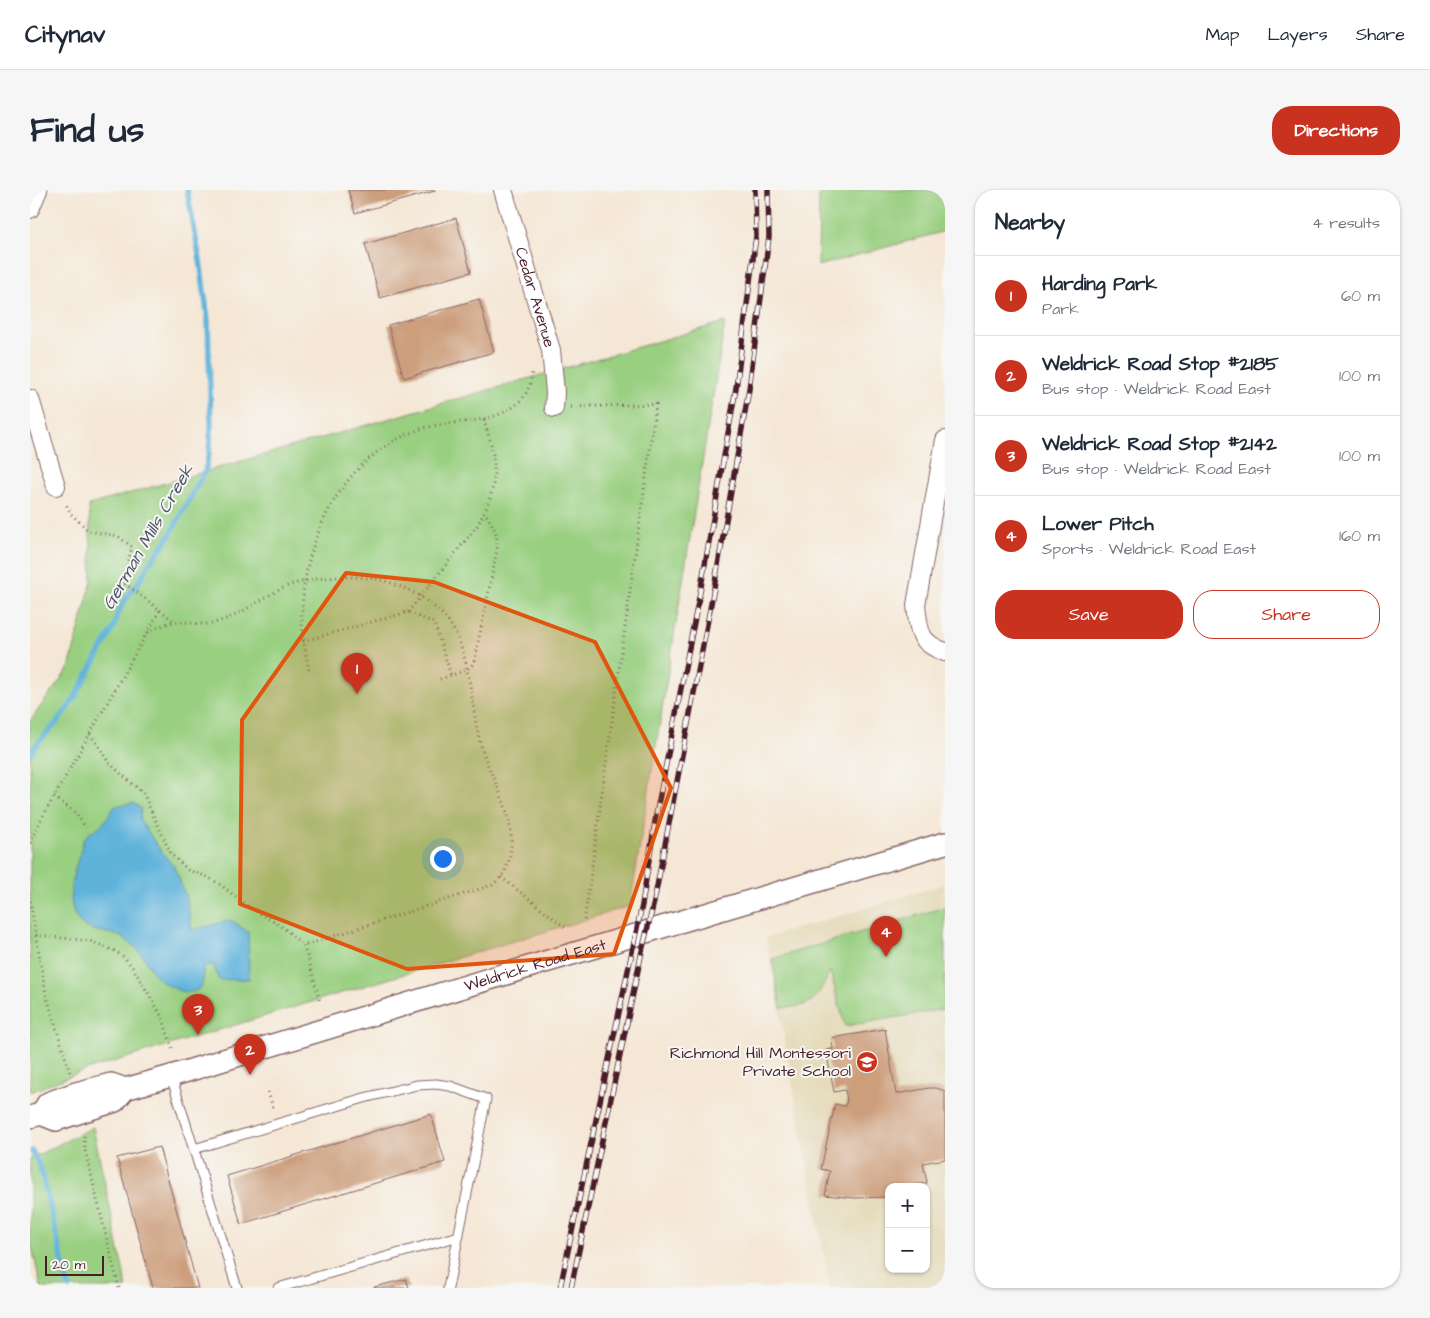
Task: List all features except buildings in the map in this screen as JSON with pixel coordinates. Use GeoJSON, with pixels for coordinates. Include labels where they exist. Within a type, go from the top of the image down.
{"type":"FeatureCollection","features":[{"type":"Feature","properties":{"kind":"street"},"geometry":{"type":"LineString","coordinates":[[30,209],[38,190]]}},
{"type":"Feature","properties":{"kind":"street","name":"Cedar Avenue"},"geometry":{"type":"LineString","coordinates":[[503,190],[551,350],[555,392],[554,408]]}},
{"type":"Feature","properties":{"kind":"street"},"geometry":{"type":"LineString","coordinates":[[30,399],[56,486]]}},
{"type":"Feature","properties":{"kind":"street"},"geometry":{"type":"LineString","coordinates":[[945,440],[916,605],[918,628],[927,643],[945,652]]}},
{"type":"Feature","properties":{"kind":"street","name":"Weldrick Road East"},"geometry":{"type":"LineString","coordinates":[[35,1115],[56,1120],[115,1101],[125,1089],[945,842]]}},
{"type":"Feature","properties":{"kind":"lane"},"geometry":{"type":"LineString","coordinates":[[171,1076],[236,1288]]}},
{"type":"Feature","properties":{"kind":"lane"},"geometry":{"type":"LineString","coordinates":[[194,1150],[364,1098],[417,1085],[436,1084],[450,1086],[486,1099],[448,1288]]}},
{"type":"Feature","properties":{"kind":"lane"},"geometry":{"type":"LineString","coordinates":[[278,1288],[459,1236]]}},
{"type":"Feature","properties":{"kind":"path"},"geometry":{"type":"LineString","coordinates":[[309,670],[304,641],[302,610],[305,581],[313,548],[324,517],[341,489],[362,464],[389,444],[419,430],[500,414],[514,406],[525,397],[530,385],[532,372]]}},
{"type":"Feature","properties":{"kind":"path"},"geometry":{"type":"LineString","coordinates":[[554,408],[656,404],[584,923]]}},
{"type":"Feature","properties":{"kind":"path"},"geometry":{"type":"LineString","coordinates":[[304,641],[408,612],[420,598],[477,526],[485,513],[494,479],[494,460],[492,442],[483,418]]}},
{"type":"Feature","properties":{"kind":"path"},"geometry":{"type":"LineString","coordinates":[[56,486],[71,514],[89,531],[118,536],[132,547],[123,582],[175,622]]}},
{"type":"Feature","properties":{"kind":"path"},"geometry":{"type":"LineString","coordinates":[[440,678],[467,670],[474,663],[498,538],[494,527],[485,513]]}},
{"type":"Feature","properties":{"kind":"path"},"geometry":{"type":"LineString","coordinates":[[148,632],[175,622],[203,625],[218,622],[283,588],[305,581],[360,577],[394,584],[420,598],[435,608],[447,620],[457,635],[467,670],[478,735],[484,755],[506,808],[510,827],[510,853],[501,877],[492,885],[303,946]]}},
{"type":"Feature","properties":{"kind":"path"},"geometry":{"type":"LineString","coordinates":[[30,843],[160,610]]}},
{"type":"Feature","properties":{"kind":"path"},"geometry":{"type":"LineString","coordinates":[[408,612],[434,624],[452,675]]}},
{"type":"Feature","properties":{"kind":"path"},"geometry":{"type":"LineString","coordinates":[[90,734],[108,762],[143,793],[171,854],[188,870],[208,877],[221,885],[246,905],[280,926],[303,946],[320,1002]]}},
{"type":"Feature","properties":{"kind":"path"},"geometry":{"type":"LineString","coordinates":[[54,797],[74,811],[86,828]]}},
{"type":"Feature","properties":{"kind":"path"},"geometry":{"type":"LineString","coordinates":[[501,877],[566,928]]}},
{"type":"Feature","properties":{"kind":"path"},"geometry":{"type":"LineString","coordinates":[[30,901],[46,994],[72,1081]]}},
{"type":"Feature","properties":{"kind":"path"},"geometry":{"type":"LineString","coordinates":[[36,935],[90,941],[115,951],[125,958],[157,1008],[172,1048]]}},
{"type":"Feature","properties":{"kind":"path"},"geometry":{"type":"LineString","coordinates":[[268,1092],[278,1124]]}},
{"type":"Feature","properties":{"kind":"path"},"geometry":{"type":"LineString","coordinates":[[84,1136],[85,1150],[119,1288]]}},
{"type":"Feature","properties":{"kind":"highlighted area"},"geometry":{"type":"Polygon","coordinates":[[[346,573],[434,582],[595,642],[671,788],[614,954],[407,969],[240,904],[242,720],[346,573]]]}},
{"type":"Feature","properties":{"kind":"shaded area","name":"Richmond Hill Montessori Private School"},"geometry":{"type":"Polygon","coordinates":[[[945,884],[945,1288],[830,1288],[766,938],[945,884]]]}},
{"type":"Feature","properties":{"kind":"green space"},"geometry":{"type":"Polygon","coordinates":[[[819,190],[945,190],[945,231],[818,266],[819,190]]]}},
{"type":"Feature","properties":{"kind":"green space"},"geometry":{"type":"Polygon","coordinates":[[[725,322],[630,906],[86,1070],[30,1092],[30,721],[69,668],[92,580],[89,505],[725,322]]]}},
{"type":"Feature","properties":{"kind":"green space"},"geometry":{"type":"Polygon","coordinates":[[[945,907],[945,1009],[845,1026],[830,971],[821,990],[810,1002],[800,1006],[781,1008],[772,959],[945,907]]]}},
{"type":"Feature","properties":{"kind":"green space"},"geometry":{"type":"Polygon","coordinates":[[[93,1127],[127,1288],[41,1288],[30,1238],[30,1159],[93,1127]]]}},
{"type":"Feature","properties":{"kind":"water"},"geometry":{"type":"Polygon","coordinates":[[[133,803],[141,808],[140,820],[160,850],[175,868],[187,900],[192,930],[231,920],[248,932],[249,979],[219,980],[213,964],[203,967],[202,984],[198,990],[179,991],[161,981],[138,950],[123,938],[91,929],[76,917],[71,902],[71,894],[75,869],[84,839],[102,824],[115,807],[133,803]]]}},
{"type":"Feature","properties":{"kind":"waterway","name":"German Mills Creek"},"geometry":{"type":"LineString","coordinates":[[30,754],[74,699],[114,627],[118,613],[127,597],[167,540],[205,471],[209,454],[211,427],[208,320],[200,260],[187,190]]}},
{"type":"Feature","properties":{"kind":"waterway","name":"German Mills Creek"},"geometry":{"type":"LineString","coordinates":[[32,1151],[41,1170],[69,1288]]}},
{"type":"Feature","properties":{"kind":"railway"},"geometry":{"type":"LineString","coordinates":[[560,1288],[642,905],[656,815],[701,587],[736,388],[756,236],[755,190]]}},
{"type":"Feature","properties":{"kind":"railway"},"geometry":{"type":"LineString","coordinates":[[571,1288],[654,902],[714,588],[749,389],[769,237],[768,190]]}},
{"type":"Feature","properties":{"kind":"place","name":"Harding Park"},"geometry":{"type":"Point","coordinates":[357,694]}},
{"type":"Feature","properties":{"kind":"place","name":"Lower Pitch"},"geometry":{"type":"Point","coordinates":[886,957]}},
{"type":"Feature","properties":{"kind":"place","name":"Weldrick Road Stop #2142"},"geometry":{"type":"Point","coordinates":[198,1035]}},
{"type":"Feature","properties":{"kind":"place","name":"Richmond Hill Montessori Private School"},"geometry":{"type":"Point","coordinates":[867,1062]}},
{"type":"Feature","properties":{"kind":"place","name":"Weldrick Road Stop #2185"},"geometry":{"type":"Point","coordinates":[250,1075]}}]}
